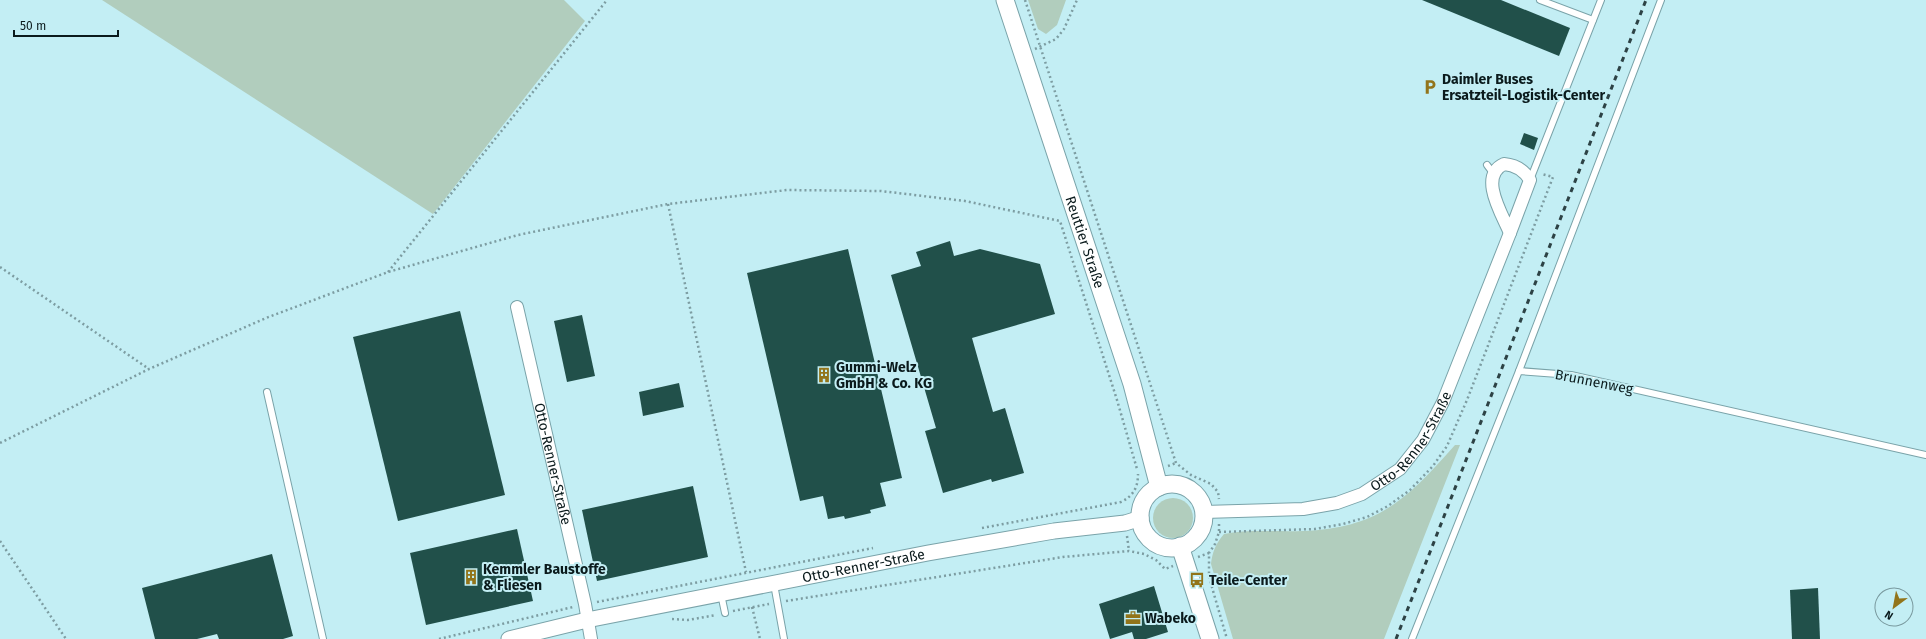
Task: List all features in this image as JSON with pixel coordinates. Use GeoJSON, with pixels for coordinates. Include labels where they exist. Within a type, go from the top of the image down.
{"type":"FeatureCollection","features":[{"type":"Feature","properties":{"kind":"main road","name":"Reuttier Straße"},"geometry":{"type":"LineString","coordinates":[[1005,0],[1132,384],[1159,487]]}},
{"type":"Feature","properties":{"kind":"main road"},"geometry":{"type":"LineString","coordinates":[[1176,484],[1192,490],[1212,512],[1200,531],[1192,540],[1180,546],[1165,546],[1151,539],[1142,526],[1141,518],[1145,499],[1159,487],[1176,484]]}},
{"type":"Feature","properties":{"kind":"main road"},"geometry":{"type":"LineString","coordinates":[[1180,546],[1210,639]]}},
{"type":"Feature","properties":{"kind":"street"},"geometry":{"type":"LineString","coordinates":[[1510,233],[1496,200],[1490,169],[1504,164],[1513,164],[1526,174],[1530,180]]}},
{"type":"Feature","properties":{"kind":"street","name":"Otto-Renner-Straße"},"geometry":{"type":"LineString","coordinates":[[1212,512],[1303,509],[1337,503],[1362,494],[1400,469],[1423,440],[1443,402],[1530,180]]}},
{"type":"Feature","properties":{"kind":"street","name":"Otto-Renner-Straße"},"geometry":{"type":"LineString","coordinates":[[517,308],[587,620]]}},
{"type":"Feature","properties":{"kind":"street","name":"Otto-Renner-Straße"},"geometry":{"type":"LineString","coordinates":[[509,639],[587,620],[928,553],[1054,531],[1125,523],[1141,518]]}},
{"type":"Feature","properties":{"kind":"street"},"geometry":{"type":"LineString","coordinates":[[587,620],[591,639]]}},
{"type":"Feature","properties":{"kind":"lane"},"geometry":{"type":"LineString","coordinates":[[1540,0],[1593,20]]}},
{"type":"Feature","properties":{"kind":"lane"},"geometry":{"type":"LineString","coordinates":[[1530,180],[1601,0]]}},
{"type":"Feature","properties":{"kind":"lane"},"geometry":{"type":"LineString","coordinates":[[1412,639],[1518,371],[1661,0]]}},
{"type":"Feature","properties":{"kind":"lane","name":"Brunnenweg"},"geometry":{"type":"LineString","coordinates":[[1518,371],[1571,375],[1926,455]]}},
{"type":"Feature","properties":{"kind":"lane"},"geometry":{"type":"LineString","coordinates":[[267,392],[323,639]]}},
{"type":"Feature","properties":{"kind":"lane"},"geometry":{"type":"LineString","coordinates":[[774,584],[776,603],[784,639]]}},
{"type":"Feature","properties":{"kind":"lane"},"geometry":{"type":"LineString","coordinates":[[721,594],[725,613]]}},
{"type":"Feature","properties":{"kind":"path"},"geometry":{"type":"LineString","coordinates":[[388,272],[607,0]]}},
{"type":"Feature","properties":{"kind":"path"},"geometry":{"type":"LineString","coordinates":[[1025,0],[1176,463],[1191,475],[1211,484],[1218,492],[1212,512],[1219,532],[1215,544],[1209,553],[1210,577],[1228,639]]}},
{"type":"Feature","properties":{"kind":"path"},"geometry":{"type":"LineString","coordinates":[[1024,54],[1056,39],[1064,29],[1077,0]]}},
{"type":"Feature","properties":{"kind":"path"},"geometry":{"type":"LineString","coordinates":[[0,443],[149,369],[266,318],[388,272],[518,235],[668,204],[787,190],[881,192],[965,201],[1060,221],[1117,400],[1139,475]]}},
{"type":"Feature","properties":{"kind":"path"},"geometry":{"type":"LineString","coordinates":[[668,204],[746,572]]}},
{"type":"Feature","properties":{"kind":"path"},"geometry":{"type":"LineString","coordinates":[[0,266],[149,369]]}},
{"type":"Feature","properties":{"kind":"path"},"geometry":{"type":"LineString","coordinates":[[0,541],[66,639]]}},
{"type":"Feature","properties":{"kind":"path"},"geometry":{"type":"LineString","coordinates":[[666,618],[688,620],[776,603],[1063,557],[1129,551],[1144,554],[1156,560],[1165,570]]}},
{"type":"Feature","properties":{"kind":"path"},"geometry":{"type":"LineString","coordinates":[[752,608],[760,639]]}},
{"type":"Feature","properties":{"kind":"green space"},"geometry":{"type":"Polygon","coordinates":[[[102,0],[564,0],[585,21],[433,214],[102,0]]]}},
{"type":"Feature","properties":{"kind":"green space"},"geometry":{"type":"Polygon","coordinates":[[[1028,0],[1066,0],[1057,25],[1046,34],[1038,29],[1028,0]]]}},
{"type":"Feature","properties":{"kind":"green space"},"geometry":{"type":"Polygon","coordinates":[[[1455,445],[1460,445],[1384,639],[1233,639],[1211,564],[1215,548],[1224,534],[1233,532],[1329,529],[1352,524],[1372,517],[1390,507],[1406,495],[1422,481],[1455,445]]]}},
{"type":"Feature","properties":{"kind":"green space"},"geometry":{"type":"Polygon","coordinates":[[[1177,498],[1184,501],[1190,507],[1193,518],[1192,526],[1184,535],[1177,538],[1169,538],[1162,535],[1154,526],[1153,514],[1156,507],[1165,499],[1177,498]]]}},
{"type":"Feature","properties":{"kind":"building"},"geometry":{"type":"Polygon","coordinates":[[[1422,0],[1501,0],[1570,28],[1559,56],[1422,0]]]}},
{"type":"Feature","properties":{"kind":"building"},"geometry":{"type":"Polygon","coordinates":[[[1524,133],[1538,138],[1534,150],[1520,144],[1524,133]]]}},
{"type":"Feature","properties":{"kind":"building"},"geometry":{"type":"Polygon","coordinates":[[[950,241],[954,256],[980,249],[1040,264],[1055,314],[972,338],[993,412],[1005,408],[1024,473],[992,482],[991,479],[943,493],[925,431],[936,428],[891,275],[921,266],[916,252],[950,241]]]}},
{"type":"Feature","properties":{"kind":"building","name":"Gummi-Welz GmbH & Co. KG"},"geometry":{"type":"Polygon","coordinates":[[[848,249],[902,478],[880,483],[886,506],[870,510],[871,513],[845,519],[844,516],[828,519],[823,496],[800,501],[747,273],[848,249]]]}},
{"type":"Feature","properties":{"kind":"building"},"geometry":{"type":"Polygon","coordinates":[[[460,311],[505,495],[398,521],[353,337],[460,311]]]}},
{"type":"Feature","properties":{"kind":"building"},"geometry":{"type":"Polygon","coordinates":[[[582,315],[595,376],[567,382],[554,321],[582,315]]]}},
{"type":"Feature","properties":{"kind":"building"},"geometry":{"type":"Polygon","coordinates":[[[679,383],[684,407],[643,416],[639,392],[679,383]]]}},
{"type":"Feature","properties":{"kind":"building"},"geometry":{"type":"Polygon","coordinates":[[[693,486],[708,557],[597,581],[582,510],[693,486]]]}},
{"type":"Feature","properties":{"kind":"building","name":"Kemmler Baustoffe & Fliesen"},"geometry":{"type":"Polygon","coordinates":[[[517,529],[533,601],[426,625],[410,553],[517,529]]]}},
{"type":"Feature","properties":{"kind":"building"},"geometry":{"type":"Polygon","coordinates":[[[272,554],[293,636],[283,639],[219,639],[217,634],[197,639],[155,639],[142,588],[272,554]]]}},
{"type":"Feature","properties":{"kind":"building","name":"Wabeko"},"geometry":{"type":"Polygon","coordinates":[[[1154,586],[1168,632],[1146,639],[1134,639],[1132,632],[1110,639],[1099,604],[1154,586]]]}},
{"type":"Feature","properties":{"kind":"building"},"geometry":{"type":"Polygon","coordinates":[[[1818,588],[1820,639],[1792,639],[1790,590],[1818,588]]]}},
{"type":"Feature","properties":{"kind":"railway"},"geometry":{"type":"LineString","coordinates":[[1396,639],[1646,0]]}},
{"type":"Feature","properties":{"kind":"place","name":"Daimler Buses Ersatzteil-Logistik-Center"},"geometry":{"type":"Point","coordinates":[1430,87]}},
{"type":"Feature","properties":{"kind":"place","name":"Gummi-Welz GmbH & Co. KG"},"geometry":{"type":"Point","coordinates":[824,375]}},
{"type":"Feature","properties":{"kind":"place","name":"Kemmler Baustoffe & Fliesen"},"geometry":{"type":"Point","coordinates":[471,577]}},
{"type":"Feature","properties":{"kind":"place","name":"Teile-Center"},"geometry":{"type":"Point","coordinates":[1197,580]}},
{"type":"Feature","properties":{"kind":"place","name":"Wabeko"},"geometry":{"type":"Point","coordinates":[1133,618]}}]}
